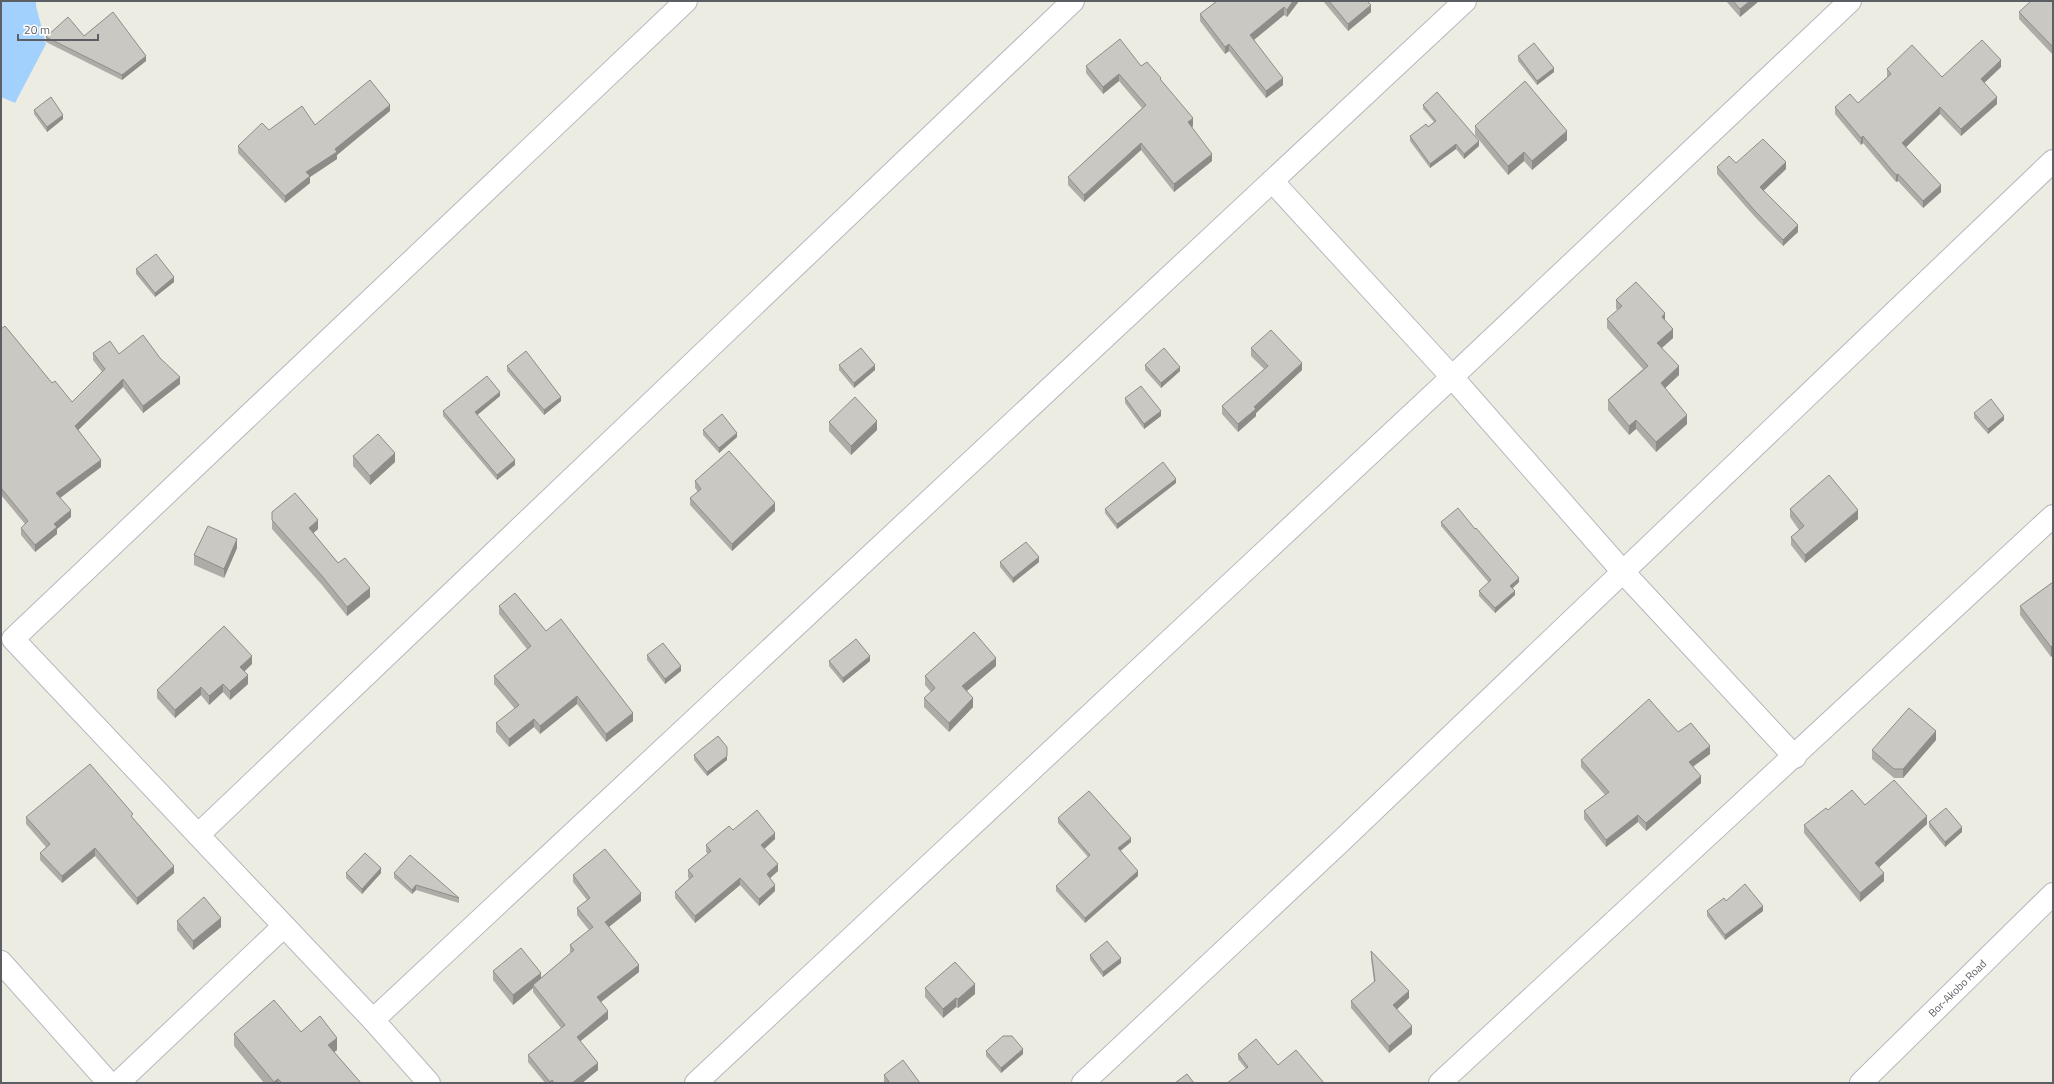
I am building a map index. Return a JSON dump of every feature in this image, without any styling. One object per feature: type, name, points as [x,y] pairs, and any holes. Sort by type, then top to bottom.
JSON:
[{"type":"street","points":[[429,1083],[373,1020],[13,639],[686,1]]},
{"type":"street","points":[[198,835],[1073,1]]},
{"type":"street","points":[[373,1020],[1465,1]]},
{"type":"street","points":[[696,1083],[1452,377],[1850,1]]},
{"type":"street","points":[[1082,1083],[1332,850],[1624,573],[2053,161]]},
{"type":"street","points":[[1272,181],[1452,377],[1624,573],[1795,757]]},
{"type":"street","points":[[1440,1083],[1795,757],[2053,516]]},
{"type":"street","name":"Bor-Akobo Road","points":[[1861,1083],[2053,894]]},
{"type":"street","points":[[118,1083],[284,926]]},
{"type":"street","points":[[1,962],[109,1083]]},
{"type":"water","points":[[1,1],[36,1],[46,44],[15,103],[1,97]]},
{"type":"building","points":[[1217,1],[1293,1],[1287,10],[1284,7],[1250,35],[1283,78],[1266,91],[1229,44],[1225,47],[1200,14]]},
{"type":"building","points":[[1329,1],[1367,1],[1371,5],[1348,24]]},
{"type":"building","points":[[1733,1],[1750,1],[1740,9]]},
{"type":"building","points":[[2031,1],[2053,1],[2053,47],[2019,12]]},
{"type":"building","points":[[113,12],[146,56],[122,75],[46,37],[68,17],[84,36]]},
{"type":"building","points":[[1120,39],[1141,66],[1147,62],[1193,118],[1188,122],[1212,154],[1174,184],[1141,143],[1084,195],[1068,177],[1146,105],[1119,74],[1103,87],[1086,66]]},
{"type":"building","points":[[1982,40],[2001,60],[1981,79],[1997,97],[1961,129],[1940,107],[1902,143],[1941,185],[1923,201],[1898,174],[1896,175],[1863,136],[1861,138],[1835,107],[1850,94],[1858,103],[1891,74],[1887,69],[1912,45],[1942,77]]},
{"type":"building","points":[[1534,43],[1554,68],[1537,81],[1518,56]]},
{"type":"building","points":[[370,80],[390,105],[335,149],[337,152],[306,172],[310,176],[285,196],[238,146],[262,123],[269,130],[302,106],[315,125]]},
{"type":"building","points":[[1525,81],[1567,131],[1532,161],[1524,152],[1508,166],[1475,126]]},
{"type":"building","points":[[1437,92],[1479,141],[1464,154],[1456,144],[1430,164],[1410,136],[1426,124],[1428,127],[1436,121],[1423,105]]},
{"type":"building","points":[[51,97],[63,115],[47,127],[34,110]]},
{"type":"building","points":[[1763,139],[1786,162],[1760,187],[1798,225],[1783,240],[1755,211],[1717,167],[1729,156],[1736,163]]},
{"type":"building","points":[[156,254],[174,277],[155,293],[136,269]]},
{"type":"building","points":[[1636,282],[1665,313],[1662,317],[1673,329],[1657,343],[1679,366],[1661,383],[1687,415],[1656,442],[1636,420],[1629,426],[1608,400],[1648,366],[1607,319],[1622,306],[1616,300]]},
{"type":"building","points":[[5,326],[52,383],[55,381],[72,402],[105,369],[93,353],[110,341],[119,354],[143,335],[160,358],[180,377],[143,406],[123,379],[75,426],[101,460],[56,493],[71,510],[54,524],[57,527],[35,545],[21,528],[28,521],[1,488],[1,329]]},
{"type":"building","points":[[1271,330],[1302,363],[1254,407],[1256,409],[1238,424],[1222,406],[1268,366],[1251,348]]},
{"type":"building","points":[[861,348],[875,365],[854,383],[839,365]]},
{"type":"building","points":[[1164,348],[1180,367],[1161,383],[1145,365]]},
{"type":"building","points":[[526,351],[561,397],[544,410],[507,366]]},
{"type":"building","points":[[487,376],[500,392],[475,412],[515,460],[497,475],[443,411]]},
{"type":"building","points":[[1141,386],[1161,411],[1144,424],[1125,398]]},
{"type":"building","points":[[855,397],[877,421],[851,446],[829,422]]},
{"type":"building","points":[[1991,399],[2004,416],[1988,429],[1974,413]]},
{"type":"building","points":[[722,414],[737,433],[719,448],[703,430]]},
{"type":"building","points":[[378,434],[395,453],[370,476],[353,456]]},
{"type":"building","points":[[729,451],[775,503],[732,544],[690,498],[701,489],[695,481]]},
{"type":"building","points":[[1163,462],[1176,479],[1117,524],[1105,509]]},
{"type":"building","points":[[1829,475],[1858,510],[1805,555],[1791,537],[1804,526],[1790,509]]},
{"type":"building","points":[[295,493],[318,520],[309,528],[338,563],[345,558],[370,588],[347,607],[322,576],[272,520],[272,512]]},
{"type":"building","points":[[1458,508],[1519,578],[1510,586],[1515,591],[1495,608],[1479,591],[1491,580],[1441,522]]},
{"type":"building","points":[[208,526],[237,539],[224,569],[194,555]]},
{"type":"building","points":[[1026,542],[1039,557],[1013,578],[1000,562]]},
{"type":"building","points":[[2053,582],[2053,645],[2051,647],[2020,606]]},
{"type":"building","points":[[515,593],[546,631],[561,619],[633,713],[606,734],[577,696],[540,726],[534,719],[509,739],[496,723],[519,705],[494,676],[531,646],[499,606]]},
{"type":"building","points":[[224,626],[252,656],[240,667],[248,675],[230,691],[223,684],[209,696],[201,687],[175,710],[157,690]]},
{"type":"building","points":[[974,632],[996,658],[962,686],[973,698],[949,723],[924,698],[935,688],[925,676]]},
{"type":"building","points":[[856,639],[870,656],[843,678],[829,661]]},
{"type":"building","points":[[663,643],[681,666],[665,679],[647,655]]},
{"type":"building","points":[[1649,699],[1678,732],[1691,723],[1710,746],[1689,762],[1701,776],[1646,823],[1638,815],[1606,840],[1584,811],[1609,792],[1581,760]]},
{"type":"building","points":[[1909,708],[1936,731],[1903,769],[1894,769],[1872,750]]},
{"type":"building","points":[[718,736],[727,747],[727,756],[707,772],[694,755]]},
{"type":"building","points":[[90,764],[133,814],[131,816],[174,866],[137,898],[95,848],[62,876],[40,853],[50,844],[26,817]]},
{"type":"building","points":[[1894,780],[1927,816],[1875,863],[1884,873],[1860,893],[1804,825],[1826,808],[1828,810],[1852,790],[1865,805]]},
{"type":"building","points":[[1089,791],[1131,838],[1118,848],[1138,871],[1085,918],[1056,886],[1090,855],[1058,818]]},
{"type":"building","points":[[1946,808],[1962,827],[1945,842],[1929,822]]},
{"type":"building","points":[[757,810],[775,833],[761,845],[778,864],[767,874],[775,885],[759,899],[740,878],[695,916],[675,892],[693,876],[688,870],[711,851],[706,845],[729,826],[733,830]]},
{"type":"building","points":[[605,849],[641,893],[605,922],[639,965],[597,997],[608,1011],[577,1037],[598,1063],[572,1083],[554,1083],[552,1080],[550,1082],[528,1055],[565,1025],[533,985],[574,950],[570,945],[593,927],[577,908],[590,898],[573,875]]},
{"type":"building","points":[[365,853],[381,868],[362,889],[346,873]]},
{"type":"building","points":[[410,855],[459,898],[416,885],[412,890],[394,873]]},
{"type":"building","points":[[1745,884],[1763,906],[1725,935],[1707,911],[1724,898],[1726,901]]},
{"type":"building","points":[[204,897],[221,918],[193,941],[177,921]]},
{"type":"building","points":[[1107,941],[1121,958],[1103,972],[1090,955]]},
{"type":"building","points":[[521,948],[541,973],[513,995],[493,971]]},
{"type":"building","points":[[1371,951],[1409,991],[1393,1005],[1412,1026],[1389,1046],[1351,1001],[1375,981]]},
{"type":"building","points":[[955,962],[975,984],[958,999],[956,998],[943,1009],[925,988]]},
{"type":"building","points":[[274,1000],[301,1032],[320,1016],[337,1038],[328,1045],[361,1083],[282,1083],[278,1079],[274,1082],[234,1034]]},
{"type":"building","points":[[1003,1036],[1012,1036],[1023,1049],[1001,1068],[986,1051]]},
{"type":"building","points":[[1256,1039],[1278,1065],[1296,1050],[1324,1083],[1227,1083],[1248,1067],[1238,1054]]},
{"type":"building","points":[[903,1060],[920,1083],[890,1083],[884,1075]]},
{"type":"building","points":[[1187,1074],[1194,1083],[1175,1083]]}]
